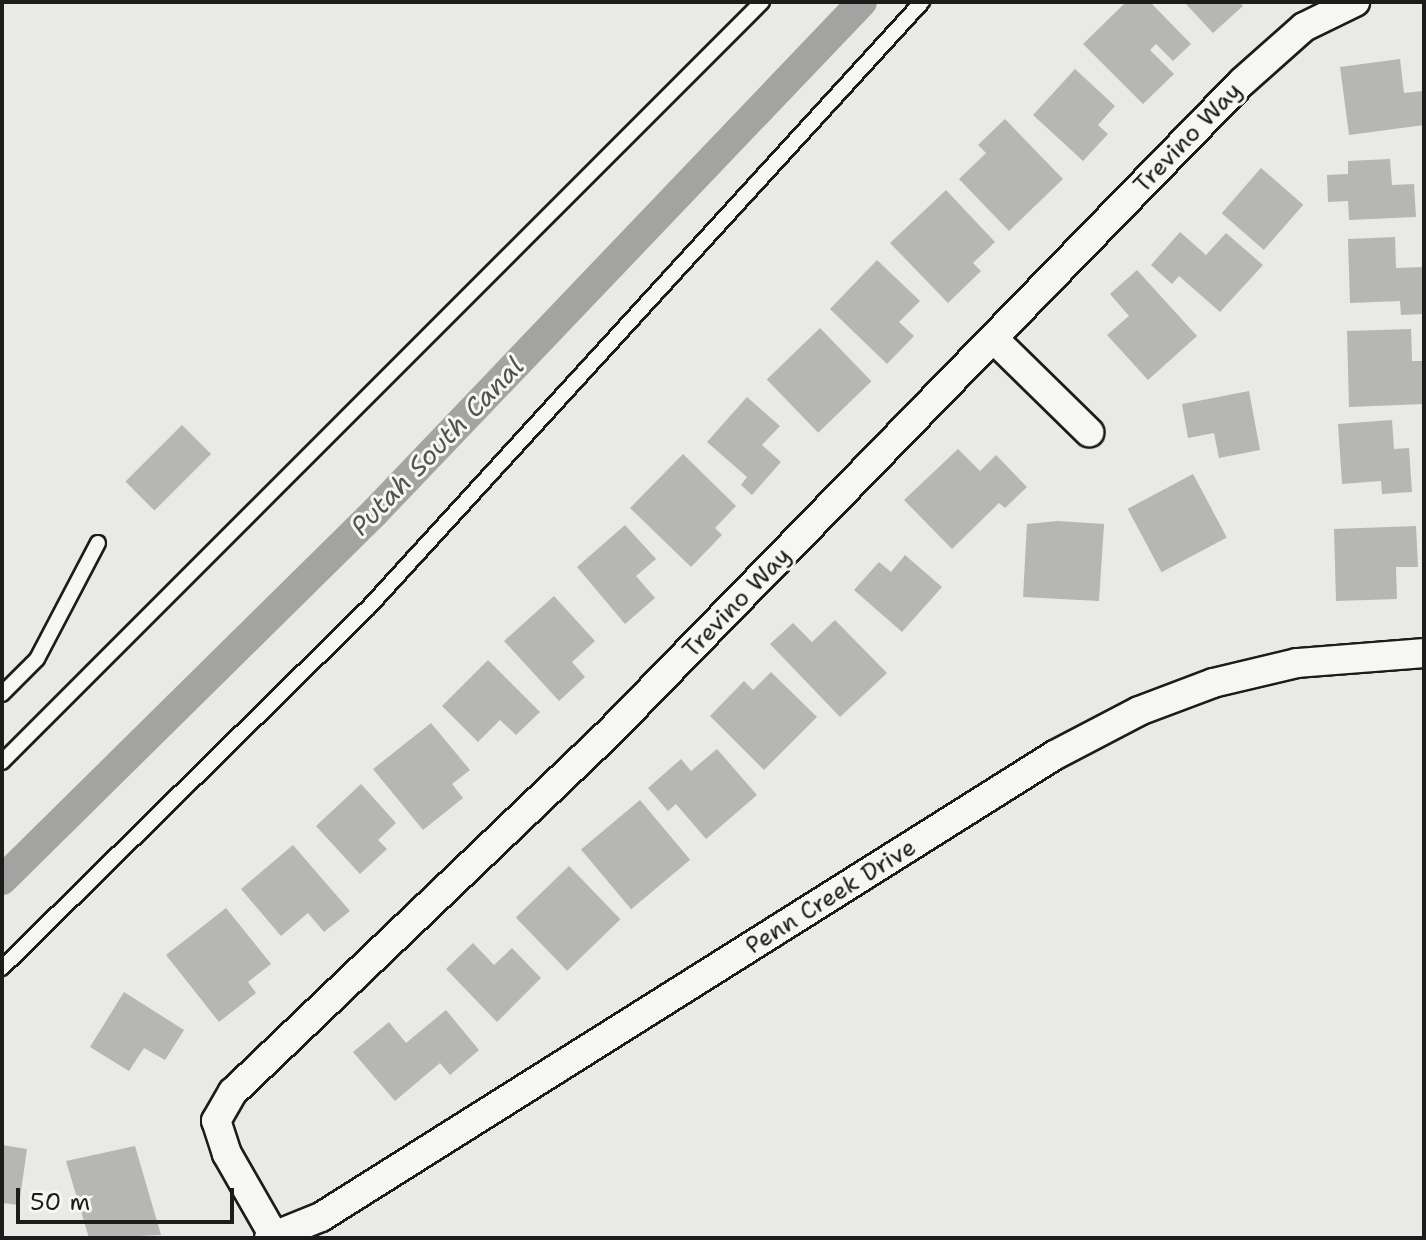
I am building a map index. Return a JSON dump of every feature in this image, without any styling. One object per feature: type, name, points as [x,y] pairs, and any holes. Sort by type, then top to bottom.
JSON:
[{"type":"street","name":"Trevino Way","points":[[272,1237],[227,1154],[216,1121],[233,1092],[609,733],[995,340],[1242,82],[1304,27],[1355,2]]},
{"type":"street","points":[[995,340],[1089,432]]},
{"type":"street","name":"Penn Creek Drive","points":[[272,1237],[321,1217],[1055,755],[1139,711],[1213,683],[1297,663],[1424,653]]},
{"type":"lane","points":[[2,762],[762,2]]},
{"type":"lane","points":[[2,968],[369,607],[922,2]]},
{"type":"lane","points":[[2,694],[37,659],[98,543]]},
{"type":"building","points":[[1126,2],[1150,2],[1191,44],[1173,61],[1156,44],[1150,50],[1174,74],[1143,104],[1083,44]]},
{"type":"building","points":[[1184,2],[1239,2],[1243,6],[1213,33]]},
{"type":"building","points":[[1400,59],[1404,93],[1423,91],[1424,125],[1349,135],[1340,67]]},
{"type":"building","points":[[1075,69],[1115,106],[1098,125],[1108,134],[1083,161],[1033,115]]},
{"type":"building","points":[[1005,119],[1063,179],[1009,231],[959,179],[986,153],[978,145]]},
{"type":"building","points":[[1390,159],[1392,185],[1414,184],[1416,217],[1349,220],[1348,201],[1328,202],[1327,175],[1348,174],[1348,161]]},
{"type":"building","points":[[1261,168],[1303,205],[1264,250],[1222,213]]},
{"type":"building","points":[[946,190],[995,242],[973,263],[981,271],[948,303],[890,243]]},
{"type":"building","points":[[1180,232],[1206,255],[1226,233],[1263,265],[1220,312],[1179,276],[1172,284],[1151,265]]},
{"type":"building","points":[[1395,237],[1396,268],[1424,267],[1424,314],[1401,315],[1400,301],[1350,303],[1348,239]]},
{"type":"building","points":[[877,260],[920,301],[899,322],[914,336],[887,364],[830,309]]},
{"type":"building","points":[[1137,270],[1197,336],[1148,380],[1107,335],[1129,316],[1110,294]]},
{"type":"building","points":[[820,328],[871,381],[818,433],[767,379]]},
{"type":"building","points":[[1411,329],[1412,361],[1424,361],[1424,404],[1349,407],[1347,331]]},
{"type":"building","points":[[1249,391],[1260,450],[1219,458],[1214,433],[1188,438],[1182,404]]},
{"type":"building","points":[[747,397],[780,426],[762,445],[781,462],[752,495],[741,485],[747,477],[707,442]]},
{"type":"building","points":[[1392,420],[1394,449],[1409,448],[1412,492],[1382,494],[1381,481],[1342,484],[1338,424]]},
{"type":"building","points":[[182,425],[211,454],[154,511],[125,482]]},
{"type":"building","points":[[958,449],[980,471],[996,455],[1027,487],[1005,508],[999,503],[952,549],[904,500]]},
{"type":"building","points":[[683,454],[736,506],[715,528],[722,535],[691,567],[630,508]]},
{"type":"building","points":[[1193,474],[1227,538],[1161,572],[1128,509]]},
{"type":"building","points":[[1058,521],[1104,524],[1099,601],[1023,597],[1027,524]]},
{"type":"building","points":[[625,525],[656,559],[636,576],[655,598],[625,624],[577,567]]},
{"type":"building","points":[[1416,526],[1418,567],[1396,567],[1397,599],[1336,601],[1334,529]]},
{"type":"building","points":[[905,555],[942,587],[902,632],[854,590],[879,562],[891,572]]},
{"type":"building","points":[[554,596],[595,641],[572,662],[585,677],[559,701],[504,641]]},
{"type":"building","points":[[835,620],[887,673],[840,717],[770,644],[793,623],[812,642]]},
{"type":"building","points":[[488,660],[540,712],[516,735],[500,720],[478,742],[442,706]]},
{"type":"building","points":[[771,672],[817,717],[764,770],[710,716],[744,681],[753,690]]},
{"type":"building","points":[[431,723],[470,770],[452,784],[463,798],[423,830],[373,769]]},
{"type":"building","points":[[717,749],[757,795],[706,839],[676,804],[668,811],[648,788],[681,759],[691,771]]},
{"type":"building","points":[[361,784],[396,823],[378,840],[387,849],[360,874],[316,826]]},
{"type":"building","points":[[640,800],[690,860],[631,909],[581,849]]},
{"type":"building","points":[[293,845],[350,911],[324,932],[308,913],[281,936],[241,889]]},
{"type":"building","points":[[569,866],[620,919],[567,971],[516,917]]},
{"type":"building","points":[[226,908],[271,964],[248,982],[256,993],[219,1022],[166,955]]},
{"type":"building","points":[[473,943],[494,965],[512,948],[541,978],[497,1022],[446,969]]},
{"type":"building","points":[[124,992],[184,1030],[165,1060],[144,1048],[129,1071],[90,1047]]},
{"type":"building","points":[[446,1010],[479,1050],[450,1075],[440,1063],[395,1101],[353,1052],[389,1022],[406,1043]]},
{"type":"building","points":[[2,1145],[27,1149],[19,1205],[2,1203]]},
{"type":"building","points":[[135,1146],[161,1235],[89,1238],[66,1161]]},
{"type":"waterway","name":"Putah South Canal","points":[[2,880],[375,512],[862,2]]}]
